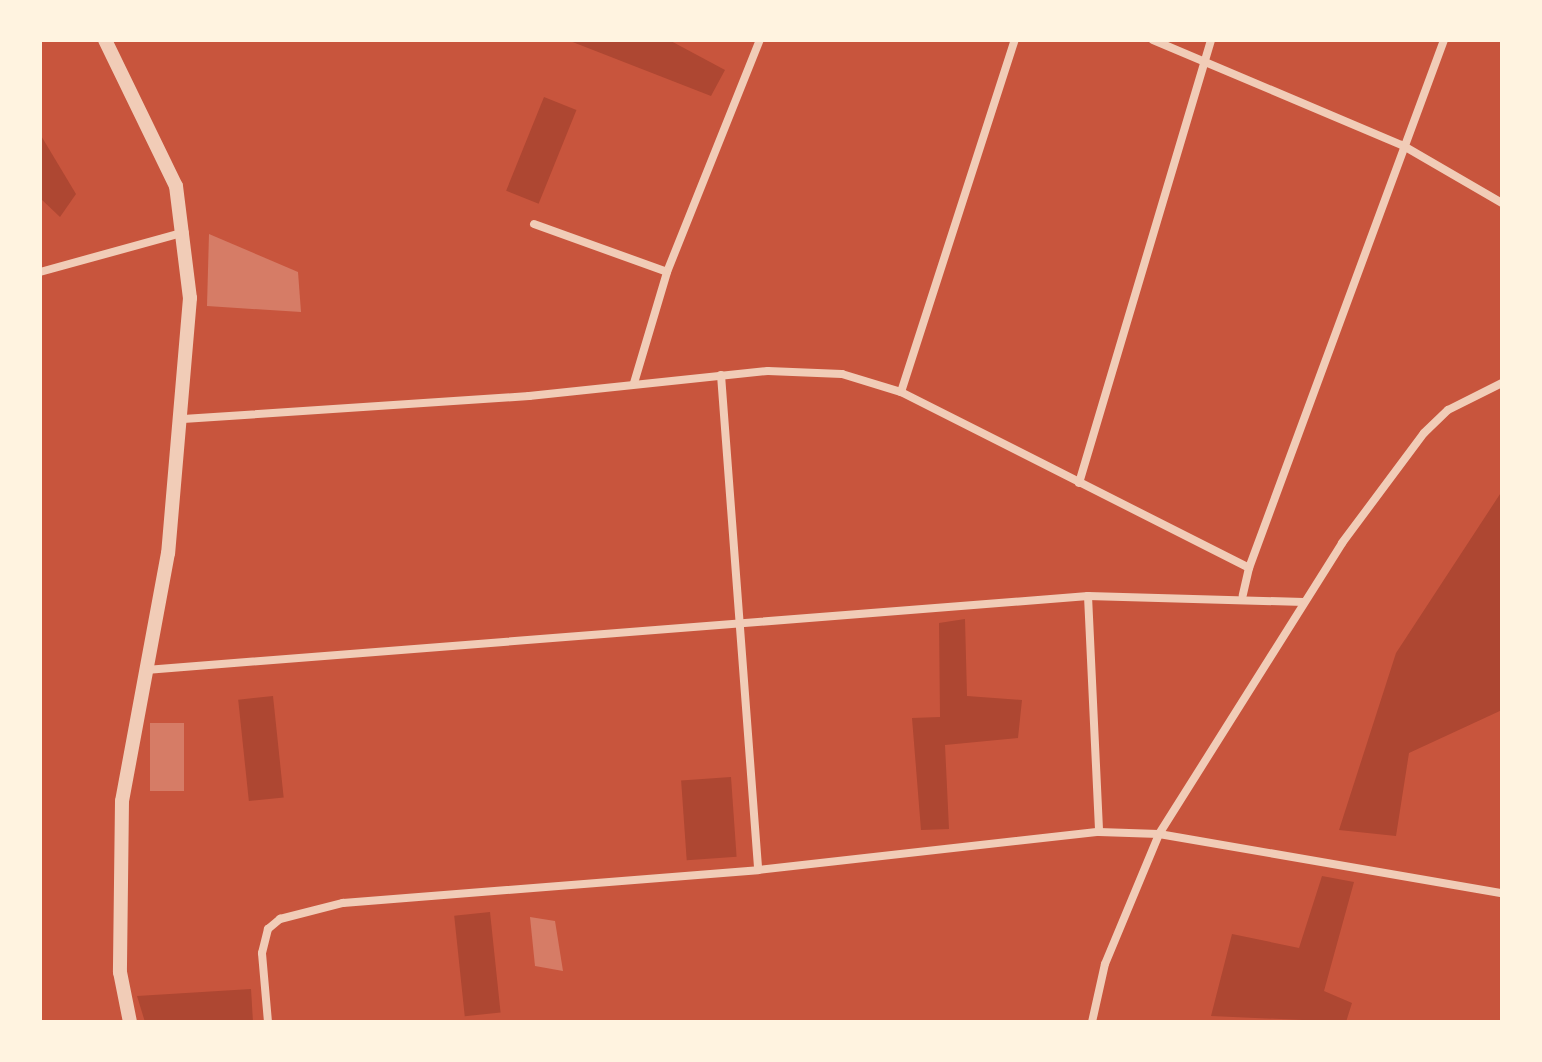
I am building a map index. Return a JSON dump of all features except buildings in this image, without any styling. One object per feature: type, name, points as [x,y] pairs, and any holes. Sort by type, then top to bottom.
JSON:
[{"type":"street","points":[[105,40],[156,133],[187,231],[183,419],[119,854],[120,972],[130,1022]]},
{"type":"street","points":[[634,383],[667,272],[760,40]]},
{"type":"street","points":[[901,392],[1015,40]]},
{"type":"street","points":[[1153,40],[1402,145],[1502,203]]},
{"type":"street","points":[[1079,483],[1201,58],[1211,40]]},
{"type":"street","points":[[1243,595],[1249,568],[1402,145],[1444,40]]},
{"type":"street","points":[[534,224],[667,272]]},
{"type":"street","points":[[40,272],[187,231]]},
{"type":"street","points":[[183,419],[721,375],[822,372],[901,392],[1249,568]]},
{"type":"street","points":[[721,375],[744,624],[758,870]]},
{"type":"street","points":[[1092,1022],[1105,964],[1159,834],[1304,602],[1392,468],[1448,410],[1502,383]]},
{"type":"street","points":[[146,670],[1088,596],[1243,595],[1304,602]]},
{"type":"street","points":[[1088,596],[1099,832]]},
{"type":"street","points":[[268,1022],[264,937],[280,919],[304,911],[758,870],[1099,832],[1159,834],[1502,893]]},
{"type":"shaded area","points":[[669,40],[725,70],[711,96],[570,41]]},
{"type":"shaded area","points":[[544,97],[576,110],[539,204],[506,191]]},
{"type":"shaded area","points":[[40,134],[76,194],[60,217],[40,198]]},
{"type":"shaded area","points":[[1502,491],[1502,710],[1409,753],[1396,836],[1339,830],[1396,653]]},
{"type":"shaded area","points":[[965,619],[967,696],[1022,700],[1018,738],[945,745],[949,829],[921,830],[912,718],[940,717],[939,623]]},
{"type":"shaded area","points":[[273,696],[284,797],[249,801],[238,700]]},
{"type":"shaded area","points":[[731,777],[737,857],[687,860],[681,780]]},
{"type":"shaded area","points":[[1322,876],[1354,882],[1324,991],[1352,1003],[1346,1022],[1211,1016],[1232,934],[1299,948]]},
{"type":"shaded area","points":[[490,912],[501,1012],[465,1016],[454,916]]},
{"type":"shaded area","points":[[251,989],[253,1022],[145,1022],[137,996]]}]
